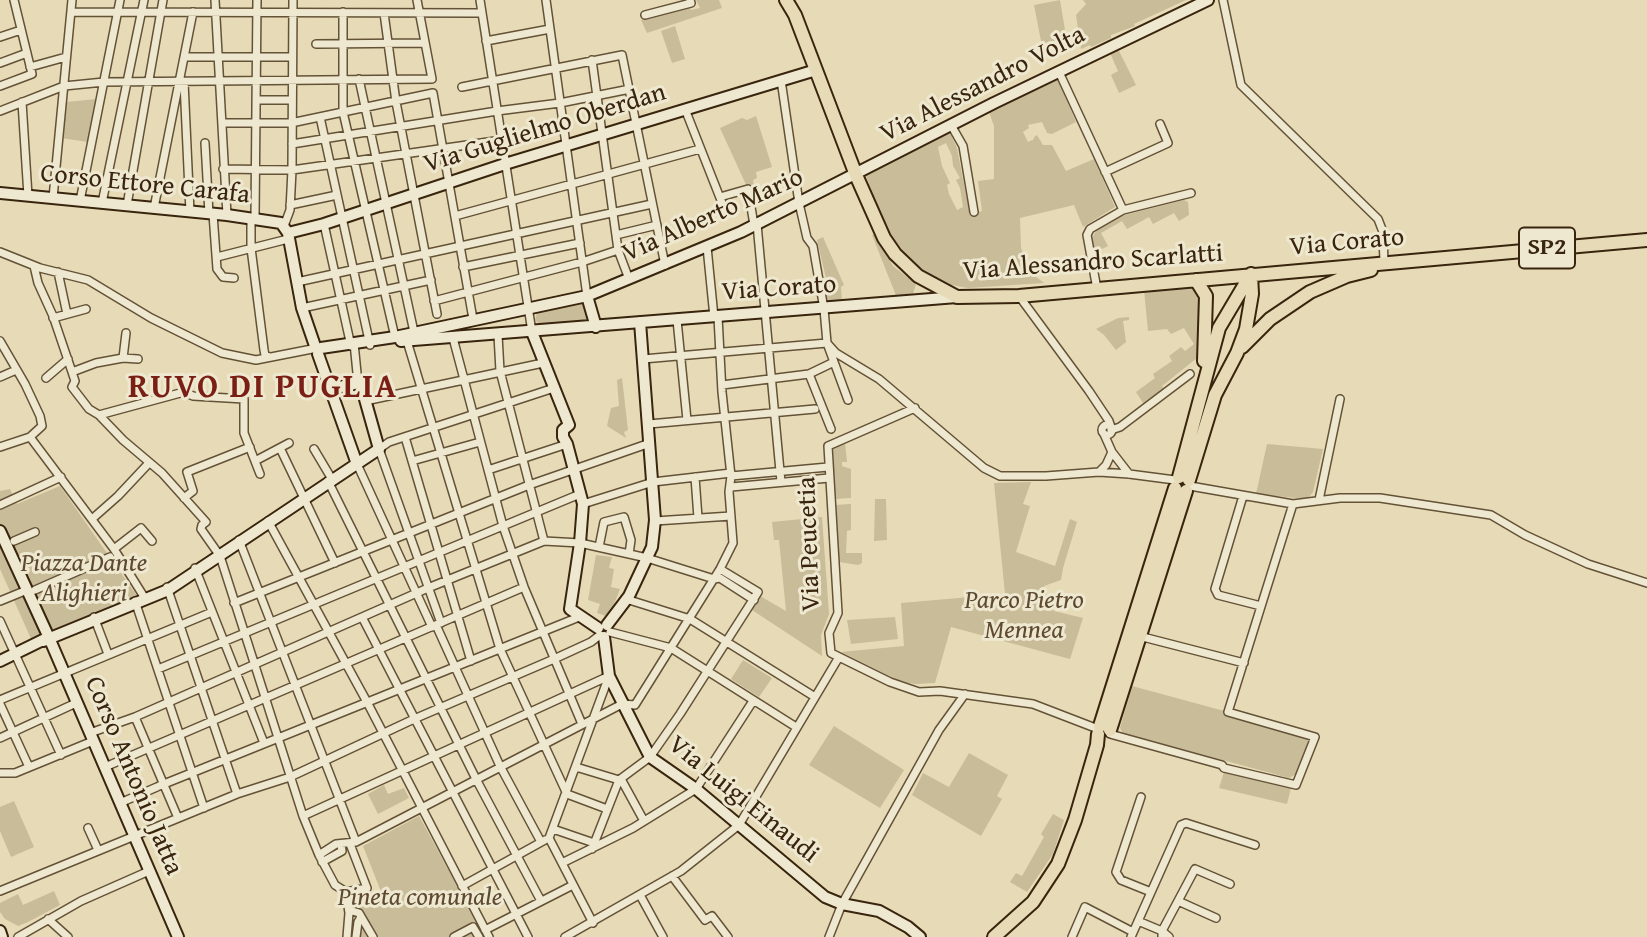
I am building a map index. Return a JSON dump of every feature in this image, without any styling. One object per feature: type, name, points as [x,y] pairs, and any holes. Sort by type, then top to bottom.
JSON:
[{"type":"main road","name":"Via Alessandro Scarlatti","points":[[786,0],[795,15],[884,239],[895,254],[918,275],[957,297],[1019,296],[1251,274]]},
{"type":"main road","name":"Via Alessandro Volta","points":[[856,174],[1208,0]]},
{"type":"main road","name":"Via Guglielmo Oberdan","points":[[285,235],[505,164],[816,69]]},
{"type":"main road","name":"Via Alberto Mario","points":[[411,337],[473,319],[587,296],[707,247],[856,174]]},
{"type":"main road","name":"Corso Ettore Carafa","points":[[0,193],[277,221],[285,235]]},
{"type":"main road","points":[[285,235],[302,308],[356,463]]},
{"type":"main road","name":"Via Corato","points":[[1251,274],[1647,240]]},
{"type":"main road","points":[[1237,353],[1270,319],[1310,292],[1347,276],[1400,262]]},
{"type":"main road","points":[[1002,937],[1041,902],[1063,867],[1082,819],[1104,732],[1182,484],[1215,395],[1237,353],[1250,311],[1251,274]]},
{"type":"main road","points":[[993,937],[1033,902],[1058,864],[1075,820],[1097,745],[1139,636],[1182,484],[1219,328],[1251,274]]},
{"type":"main road","points":[[912,302],[919,293],[918,275]]},
{"type":"main road","points":[[1196,280],[1206,296],[1203,388]]},
{"type":"main road","points":[[587,296],[600,327]]},
{"type":"main road","name":"Via Corato","points":[[411,337],[498,335],[957,297]]},
{"type":"main road","points":[[532,332],[569,425],[563,430],[563,437],[582,499],[580,543],[570,610],[604,631],[626,599],[647,558],[652,547],[655,522],[639,322]]},
{"type":"main road","points":[[371,343],[395,337],[411,337]]},
{"type":"main road","points":[[317,349],[411,337]]},
{"type":"main road","points":[[0,661],[47,638],[167,588],[379,449],[358,383],[331,389]]},
{"type":"main road","name":"Corso Antonio Jatta","points":[[0,531],[31,590],[47,638],[178,937]]},
{"type":"main road","name":"Via Luigi Einaudi","points":[[604,631],[609,676],[650,757],[696,789],[825,897],[842,904],[879,911],[920,937]]},
{"type":"main road","points":[[0,931],[2,937]]},
{"type":"street","points":[[0,86],[32,74],[14,0]]},
{"type":"street","points":[[53,198],[72,0]]},
{"type":"street","points":[[80,201],[120,0]]},
{"type":"street","points":[[102,203],[144,0]]},
{"type":"street","points":[[127,205],[163,0]]},
{"type":"street","points":[[215,0],[227,215]]},
{"type":"street","points":[[257,0],[256,170],[251,248],[264,354],[270,357]]},
{"type":"street","points":[[217,257],[285,235],[290,210],[292,170],[293,0]]},
{"type":"street","points":[[0,111],[64,86],[104,82],[432,79],[417,0]]},
{"type":"street","points":[[480,0],[532,332]]},
{"type":"street","points":[[546,0],[587,296]]},
{"type":"street","points":[[645,16],[691,3],[690,0]]},
{"type":"street","points":[[1223,0],[1241,85],[1378,219],[1383,232],[1384,263]]},
{"type":"street","points":[[71,12],[482,13]]},
{"type":"street","points":[[154,208],[193,12]]},
{"type":"street","points":[[343,12],[343,112],[395,337]]},
{"type":"street","points":[[384,13],[397,102],[437,314]]},
{"type":"street","points":[[486,41],[550,29]]},
{"type":"street","points":[[0,37],[21,30]]},
{"type":"street","points":[[316,44],[425,43]]},
{"type":"street","points":[[0,63],[27,53]]},
{"type":"street","points":[[462,87],[622,55],[665,266]]},
{"type":"street","points":[[30,67],[66,57]]},
{"type":"street","points":[[185,57],[292,57]]},
{"type":"street","points":[[592,60],[618,250],[629,279]]},
{"type":"street","points":[[1059,72],[1123,210]]},
{"type":"street","points":[[359,79],[405,285],[421,389],[500,649],[567,794],[607,809]]},
{"type":"street","points":[[781,80],[799,203],[807,238],[813,246],[827,343],[848,400]]},
{"type":"street","points":[[181,82],[190,212]]},
{"type":"street","points":[[292,145],[560,103],[630,89]]},
{"type":"street","points":[[222,123],[291,123],[433,93],[473,319]]},
{"type":"street","points":[[256,100],[292,100]]},
{"type":"street","points":[[22,102],[28,196]]},
{"type":"street","points":[[685,109],[726,213]]},
{"type":"street","points":[[320,117],[371,343]]},
{"type":"street","points":[[1105,172],[1168,143],[1160,124]]},
{"type":"street","points":[[951,125],[963,146],[974,212]]},
{"type":"street","points":[[223,169],[292,170],[502,140]]},
{"type":"street","points":[[205,144],[216,269],[223,276],[234,278]]},
{"type":"street","points":[[454,216],[700,149]]},
{"type":"street","points":[[720,197],[748,189],[766,313],[781,482]]},
{"type":"street","points":[[1097,289],[1087,235],[1090,229],[1123,210],[1191,193]]},
{"type":"street","points":[[290,205],[337,195]]},
{"type":"street","points":[[297,282],[652,204]]},
{"type":"street","points":[[324,224],[358,383]]},
{"type":"street","points":[[616,235],[657,225]]},
{"type":"street","points":[[463,267],[580,243]]},
{"type":"street","points":[[321,858],[336,844],[353,843],[622,704],[635,705],[690,619],[733,543],[729,492],[731,474],[707,247]]},
{"type":"street","points":[[435,301],[618,250]]},
{"type":"street","points":[[0,252],[34,266],[88,280],[209,348],[236,357],[270,357],[317,349]]},
{"type":"street","points":[[34,266],[75,381],[72,387],[89,409],[162,473],[206,522],[201,530],[219,555],[303,816],[321,858],[335,885],[346,892],[367,888],[312,724],[240,541]]},
{"type":"street","points":[[58,272],[67,314]]},
{"type":"street","points":[[302,308],[431,280]]},
{"type":"street","points":[[1019,296],[1109,421],[1112,452],[1129,474]]},
{"type":"street","points":[[53,318],[86,309]]},
{"type":"street","points":[[677,320],[687,421]]},
{"type":"street","points":[[123,358],[126,333]]},
{"type":"street","points":[[498,335],[500,371],[544,541]]},
{"type":"street","points":[[453,338],[503,526],[524,587],[582,724]]},
{"type":"street","points":[[0,341],[40,416],[42,426],[30,437],[0,447]]},
{"type":"street","points":[[643,359],[827,343],[844,359],[879,379],[976,461],[1000,476],[1099,472],[1129,474],[1293,504],[1319,500],[1380,498],[1491,515],[1525,535],[1588,564],[1647,583]]},
{"type":"street","points":[[72,372],[123,358],[138,359]]},
{"type":"street","points":[[46,378],[68,359]]},
{"type":"street","points":[[722,385],[808,374],[834,362]]},
{"type":"street","points":[[365,401],[543,363]]},
{"type":"street","points":[[0,377],[16,370]]},
{"type":"street","points":[[808,374],[831,429]]},
{"type":"street","points":[[1109,431],[1120,427],[1190,374]]},
{"type":"street","points":[[436,625],[428,589],[379,449],[389,442],[554,388]]},
{"type":"street","points":[[99,415],[184,392],[192,396],[244,399],[244,433],[260,474]]},
{"type":"street","points":[[1319,500],[1340,399]]},
{"type":"street","name":"Via Peucetia","points":[[839,657],[831,653],[829,633],[838,612],[828,446],[915,408]]},
{"type":"street","points":[[649,424],[815,410]]},
{"type":"street","points":[[30,437],[92,519],[112,553],[146,598],[147,638],[204,808]]},
{"type":"street","points":[[405,437],[471,661]]},
{"type":"street","points":[[412,461],[480,442]]},
{"type":"street","points":[[255,461],[289,443]]},
{"type":"street","points":[[234,603],[529,485],[650,443]]},
{"type":"street","points":[[488,470],[567,444]]},
{"type":"street","points":[[184,498],[193,491],[187,472],[250,447]]},
{"type":"street","points":[[279,449],[335,563]]},
{"type":"street","points":[[314,449],[440,708],[541,901]]},
{"type":"street","points":[[1099,472],[1112,452]]},
{"type":"street","points":[[92,519],[149,463]]},
{"type":"street","points":[[356,463],[416,593],[436,625],[500,766],[562,863],[593,923]]},
{"type":"street","points":[[158,669],[537,512],[653,482],[828,467]]},
{"type":"street","points":[[0,505],[61,477]]},
{"type":"street","points":[[695,477],[698,518]]},
{"type":"street","points":[[731,487],[829,478]]},
{"type":"street","points":[[1243,496],[1215,589],[1218,595],[1261,606]]},
{"type":"street","points":[[566,937],[672,876],[739,825],[839,657],[890,682],[919,692],[965,694],[1033,704],[1104,732],[1222,765],[1224,768],[1296,785],[1315,737],[1228,712],[1293,504]]},
{"type":"street","points":[[655,522],[731,516]]},
{"type":"street","points":[[599,547],[604,522],[624,517],[631,540],[629,554]]},
{"type":"street","points":[[269,522],[384,734],[486,931]]},
{"type":"street","points":[[0,601],[31,590],[112,553],[139,529],[152,541]]},
{"type":"street","points":[[6,543],[35,532]]},
{"type":"street","points":[[0,773],[15,773],[61,755],[92,737],[202,687],[328,634],[416,593],[544,541],[580,543],[647,558],[714,579],[720,578],[754,600]]},
{"type":"street","points":[[593,846],[620,779],[650,757],[758,592],[720,569]]},
{"type":"street","points":[[196,570],[264,743]]},
{"type":"street","points":[[104,767],[264,698],[296,687],[345,663],[524,587]]},
{"type":"street","points":[[167,588],[237,794]]},
{"type":"street","points":[[626,599],[690,619],[815,697]]},
{"type":"street","points":[[29,767],[0,702],[212,612]]},
{"type":"street","points":[[362,617],[528,937]]},
{"type":"street","points":[[120,803],[579,617]]},
{"type":"street","points":[[95,619],[108,654]]},
{"type":"street","points":[[0,621],[61,755]]},
{"type":"street","points":[[0,891],[237,794],[290,777],[414,719],[591,642],[604,631],[670,648],[796,727]]},
{"type":"street","points":[[1139,636],[1244,663]]},
{"type":"street","points":[[303,816],[609,676]]},
{"type":"street","points":[[462,886],[545,840],[553,829],[609,676]]},
{"type":"street","points":[[950,711],[954,693]]},
{"type":"street","points":[[829,937],[842,904],[950,711],[965,694]]},
{"type":"street","points":[[562,863],[645,821],[696,789],[754,701]]},
{"type":"street","points":[[0,738],[76,704]]},
{"type":"street","points":[[135,717],[149,749],[160,786],[178,818]]},
{"type":"street","points":[[576,766],[620,779],[645,821]]},
{"type":"street","points":[[1141,797],[1116,872],[1121,880],[1151,892]]},
{"type":"street","points":[[1072,937],[1085,907],[1132,934],[1181,824],[1186,823],[1255,845]]},
{"type":"street","points":[[88,828],[98,850]]},
{"type":"street","points":[[553,829],[593,846]]},
{"type":"street","points":[[1162,934],[1195,869],[1230,884]]},
{"type":"street","points":[[18,937],[48,919],[149,871]]},
{"type":"street","points":[[672,876],[705,920],[712,916],[728,937]]},
{"type":"street","points":[[454,937],[473,927],[477,934],[486,931],[573,885]]},
{"type":"street","points":[[346,892],[349,910],[347,937]]},
{"type":"street","points":[[640,895],[663,937]]},
{"type":"street","points":[[1178,901],[1216,919]]},
{"type":"street","points":[[349,910],[359,913],[373,937]]},
{"type":"street","points":[[356,937],[361,917]]},
{"type":"street","points":[[48,919],[68,937]]},
{"type":"street","points":[[1138,921],[1169,937]]},
{"type":"green space","points":[[696,0],[719,0],[722,8],[647,33],[641,20],[689,7],[691,10],[700,8]]},
{"type":"green space","points":[[1060,0],[1067,42],[1042,46],[1034,5]]},
{"type":"green space","points":[[1083,0],[1186,0],[1111,35],[1111,38],[1081,49],[1076,15],[1086,4]]},
{"type":"green space","points":[[675,26],[685,59],[672,63],[661,31]]},
{"type":"green space","points":[[1118,49],[1136,85],[1119,93],[1111,75],[1118,71],[1110,53]]},
{"type":"green space","points":[[1058,80],[1076,122],[1052,134],[1047,133],[1042,122],[1028,125],[1029,128],[1023,132],[1028,142],[1037,135],[1043,145],[1052,145],[1066,171],[1094,159],[1115,207],[1083,227],[1074,205],[1020,218],[1021,248],[1030,272],[1044,283],[968,288],[946,284],[919,270],[899,250],[885,228],[866,176],[950,133],[957,148],[970,215],[982,211],[978,181],[994,179],[994,126],[989,112]],"holes":[[[946,143],[953,166],[960,178],[956,180],[963,207],[957,210],[949,194],[947,185],[950,183],[942,166],[938,147]]]},
{"type":"green space","points":[[97,99],[88,142],[61,138],[66,102]]},
{"type":"green space","points":[[756,116],[772,167],[756,172],[754,187],[748,189],[720,128],[742,118],[747,120]]},
{"type":"green space","points":[[1184,200],[1188,202],[1189,215],[1179,221],[1174,213],[1153,224],[1149,217],[1127,229],[1122,221],[1101,233],[1108,246],[1096,252],[1091,240],[1096,231],[1117,217]]},
{"type":"green space","points":[[876,234],[893,266],[916,284],[912,297],[897,298],[872,235]]},
{"type":"green space","points":[[823,237],[844,285],[841,287],[842,302],[828,304],[826,292],[829,291],[817,240]]},
{"type":"green space","points":[[1189,286],[1200,293],[1197,358],[1162,386],[1165,391],[1145,406],[1136,392],[1155,378],[1153,374],[1172,361],[1169,356],[1181,347],[1185,351],[1194,344],[1184,328],[1171,334],[1167,329],[1148,331],[1144,290]]},
{"type":"green space","points":[[585,303],[588,321],[541,326],[535,320],[537,313]]},
{"type":"green space","points":[[1129,317],[1129,320],[1123,321],[1126,342],[1116,350],[1096,329],[1118,318]]},
{"type":"green space","points":[[622,378],[628,430],[624,432],[626,438],[607,426],[611,408],[619,406],[617,380]]},
{"type":"green space","points":[[845,442],[847,462],[842,462],[842,466],[851,469],[851,498],[835,499],[833,447]]},
{"type":"green space","points":[[1267,444],[1323,449],[1313,492],[1309,497],[1306,499],[1256,494]]},
{"type":"green space","name":"Parco Pietro Mennea","points":[[1031,482],[1023,504],[1030,506],[1016,552],[1055,566],[1070,519],[1077,522],[1061,580],[1044,586],[1054,611],[1083,618],[1070,659],[951,627],[935,683],[916,684],[902,682],[841,652],[904,646],[901,603],[1005,594],[994,483]]},
{"type":"green space","name":"Piazza Dante Alighieri","points":[[60,486],[137,596],[32,641],[0,569],[0,491],[10,489],[17,504]]},
{"type":"green space","points":[[875,499],[886,499],[887,540],[874,541]]},
{"type":"green space","points":[[851,504],[851,530],[847,531],[846,553],[862,553],[862,563],[858,565],[839,562],[835,505]]},
{"type":"green space","points":[[822,517],[829,614],[821,635],[822,656],[752,610],[760,596],[786,611],[779,540],[774,540],[772,522]]},
{"type":"green space","points":[[596,555],[612,557],[609,568],[614,569],[611,587],[620,589],[609,617],[597,613],[600,604],[588,600]]},
{"type":"green space","points":[[895,617],[898,639],[851,644],[847,620]]},
{"type":"green space","points":[[743,660],[772,678],[759,697],[731,679]]},
{"type":"green space","points":[[1132,686],[1228,712],[1227,716],[1309,739],[1296,774],[1289,778],[1123,733],[1120,728]]},
{"type":"green space","points":[[834,726],[904,770],[880,808],[809,765]]},
{"type":"green space","points":[[969,753],[1008,775],[997,796],[1002,799],[981,836],[912,795],[923,773],[949,787]]},
{"type":"green space","points":[[1224,772],[1291,788],[1287,804],[1219,788]]},
{"type":"green space","points":[[384,785],[388,794],[404,788],[409,798],[378,814],[368,794]]},
{"type":"green space","points":[[14,801],[34,847],[11,857],[0,831],[0,807]]},
{"type":"green space","points":[[1053,814],[1064,820],[1053,854],[1027,892],[1010,882],[1016,873],[1022,876],[1044,837],[1041,834]]},
{"type":"green space","name":"Pineta comunale","points":[[419,816],[485,937],[352,937],[358,913],[355,896],[382,894],[363,846]]},
{"type":"green space","points":[[54,891],[60,905],[18,926],[5,919],[0,912],[0,903],[18,894],[23,905]]},
{"type":"district","name":"RUVO DI PUGLIA","points":[[263,389]]}]
